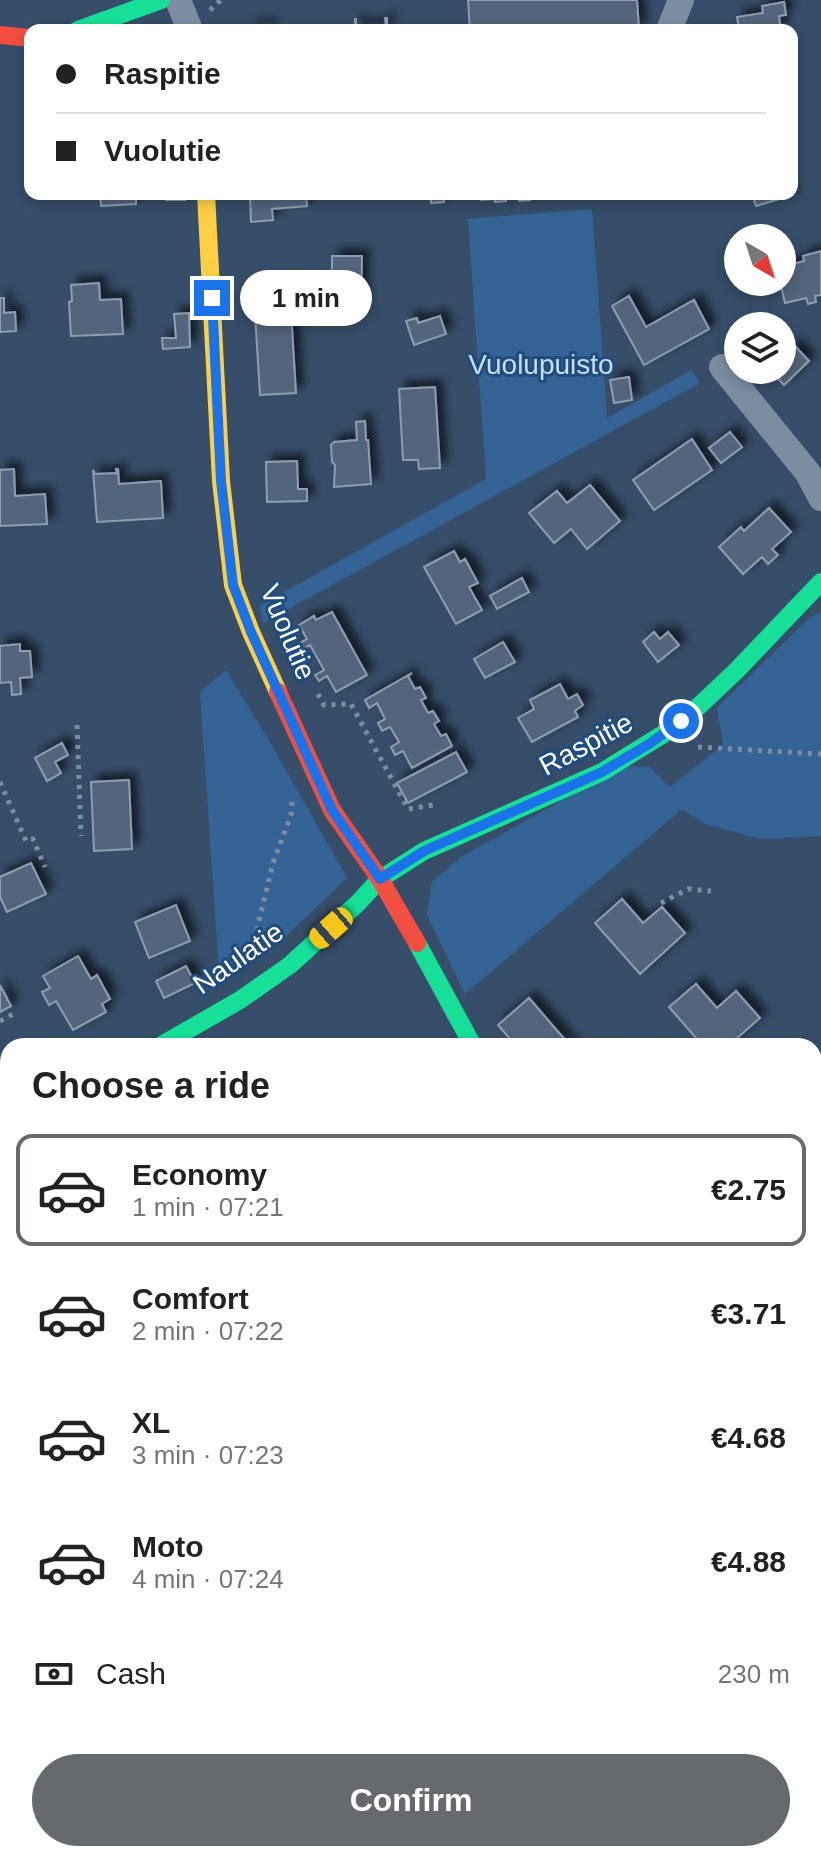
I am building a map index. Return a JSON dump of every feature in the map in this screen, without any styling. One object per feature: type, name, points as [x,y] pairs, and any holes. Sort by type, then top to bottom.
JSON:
[{"type":"street","points":[[95,24],[161,0]]},
{"type":"street","points":[[178,0],[188,24]]},
{"type":"street","points":[[671,24],[681,0]]},
{"type":"street","points":[[0,35],[24,37]]},
{"type":"street","name":"Vuolutie","points":[[206,200],[221,481],[233,585],[251,632],[332,810],[407,924],[469,1038]]},
{"type":"street","points":[[722,367],[808,473],[821,498]]},
{"type":"street","name":"Raspitie","points":[[380,879],[424,851],[602,772],[657,739],[736,671],[821,582]]},
{"type":"street","name":"Naulatie","points":[[174,1038],[240,1000],[290,965],[380,879]]},
{"type":"path","points":[[317,693],[324,705],[351,704],[408,809],[433,805]]},
{"type":"path","points":[[77,725],[81,836]]},
{"type":"path","points":[[695,747],[821,754]]},
{"type":"path","points":[[0,782],[26,841],[33,839],[45,867]]},
{"type":"path","points":[[251,955],[273,863],[291,815],[292,800]]},
{"type":"path","points":[[661,903],[688,889],[711,891]]},
{"type":"path","points":[[0,1021],[13,1014]]},
{"type":"green space","name":"Vuolupuisto","points":[[592,209],[607,418],[691,370],[700,383],[263,623],[259,606],[486,479],[468,219]]},
{"type":"green space","points":[[821,613],[821,836],[761,839],[705,824],[682,809],[465,994],[427,915],[432,882],[461,857],[623,766],[649,767],[670,787],[723,745],[717,708],[811,616]]},
{"type":"green space","points":[[226,670],[347,878],[285,937],[220,986],[200,692]]},
{"type":"building","points":[[468,0],[637,0],[639,24],[470,24]]},
{"type":"building","points":[[784,2],[786,15],[779,16],[780,24],[738,24],[737,17],[763,13],[762,6]]},
{"type":"building","points":[[100,200],[136,200],[136,204],[101,206]]},
{"type":"building","points":[[250,200],[306,200],[307,206],[272,209],[273,220],[251,222]]},
{"type":"building","points":[[754,200],[776,200],[756,206]]},
{"type":"building","points":[[821,251],[821,295],[815,296],[816,302],[808,304],[806,298],[785,303],[783,296],[796,296],[796,263],[804,261],[803,256]]},
{"type":"building","points":[[332,256],[362,256],[361,308],[332,307]]},
{"type":"building","points":[[99,283],[100,300],[121,299],[123,334],[71,336],[71,285]]},
{"type":"building","points":[[629,296],[646,327],[694,300],[709,329],[644,365],[612,306]]},
{"type":"building","points":[[0,298],[4,298],[4,313],[15,312],[16,331],[0,332]]},
{"type":"building","points":[[291,312],[296,393],[260,395],[255,314]]},
{"type":"building","points":[[189,313],[190,347],[163,349],[162,338],[176,338],[174,314]]},
{"type":"building","points":[[440,316],[446,334],[414,345],[406,321],[417,318],[418,323]]},
{"type":"building","points":[[796,347],[809,361],[796,373]]},
{"type":"building","points":[[629,377],[632,400],[614,403],[610,380]]},
{"type":"building","points":[[435,387],[440,468],[419,469],[418,460],[403,460],[399,389]]},
{"type":"building","points":[[365,421],[371,484],[334,487],[335,465],[331,445],[357,440],[356,422]]},
{"type":"building","points":[[730,432],[742,447],[721,463],[709,448]]},
{"type":"building","points":[[692,439],[712,470],[654,510],[633,480]]},
{"type":"building","points":[[297,461],[298,489],[307,489],[307,501],[267,502],[266,462]]},
{"type":"building","points":[[14,469],[15,496],[45,494],[47,524],[0,526],[0,470]]},
{"type":"building","points":[[118,469],[119,484],[161,481],[163,518],[97,522],[93,470],[95,474],[117,473]]},
{"type":"building","points":[[590,485],[620,521],[587,549],[571,529],[554,543],[529,513],[557,491],[567,503]]},
{"type":"building","points":[[769,508],[791,532],[772,549],[778,555],[768,564],[762,557],[743,574],[719,547],[741,527],[744,531]]},
{"type":"building","points":[[454,551],[460,562],[465,559],[478,583],[469,587],[482,610],[456,624],[424,567]]},
{"type":"building","points":[[522,578],[529,592],[497,609],[490,596]]},
{"type":"building","points":[[332,612],[367,675],[336,692],[327,676],[319,681],[315,675],[324,670],[310,645],[301,650],[298,644],[307,639],[299,625],[314,616],[316,620]]},
{"type":"building","points":[[654,632],[660,639],[668,632],[679,645],[658,662],[643,642]]},
{"type":"building","points":[[503,642],[515,662],[485,678],[474,659]]},
{"type":"building","points":[[20,644],[20,651],[30,651],[32,677],[20,678],[21,694],[12,695],[11,682],[0,683],[0,646]]},
{"type":"building","points":[[412,673],[408,676],[415,689],[420,687],[426,698],[421,700],[428,713],[433,711],[439,721],[434,724],[441,736],[446,734],[452,746],[412,768],[403,751],[395,755],[391,747],[399,742],[390,727],[382,731],[378,723],[385,719],[377,703],[369,708],[365,700]]},
{"type":"building","points":[[560,684],[568,699],[577,694],[583,705],[575,711],[578,717],[532,742],[518,718],[534,709],[530,700]]},
{"type":"building","points":[[62,743],[68,755],[55,762],[61,773],[47,781],[35,758]]},
{"type":"building","points":[[456,752],[467,772],[408,803],[397,783]]},
{"type":"building","points":[[129,780],[132,849],[94,851],[91,782]]},
{"type":"building","points":[[31,863],[46,894],[7,912],[0,897],[0,877]]},
{"type":"building","points":[[622,899],[643,923],[662,907],[685,933],[640,974],[595,923]]},
{"type":"building","points":[[176,905],[190,941],[149,958],[135,922]]},
{"type":"building","points":[[78,956],[91,979],[97,975],[110,999],[102,1004],[106,1012],[73,1030],[56,1001],[49,1005],[42,992],[50,988],[43,976]]},
{"type":"building","points":[[186,966],[195,983],[164,998],[156,981]]},
{"type":"building","points":[[696,984],[717,1008],[736,991],[760,1018],[737,1038],[696,1038],[669,1007]]},
{"type":"building","points":[[0,985],[11,1006],[0,1012]]},
{"type":"building","points":[[529,998],[564,1038],[509,1038],[498,1025]]},
{"type":"traffic: fast","points":[[95,24],[161,0]]},
{"type":"traffic: fast","points":[[174,1038],[240,1000],[290,965],[380,879],[424,851],[602,772],[665,733],[736,671],[821,582]]},
{"type":"traffic: fast","points":[[417,943],[469,1038]]},
{"type":"traffic: slow","points":[[206,200],[221,481],[233,585],[278,692]]},
{"type":"traffic: jam","points":[[0,35],[24,37]]},
{"type":"traffic: jam","points":[[278,692],[332,810],[380,879],[417,943]]},
{"type":"route","points":[[212,298],[221,481],[233,585],[251,632],[332,810],[380,879],[424,851],[602,772],[681,721]]}]
